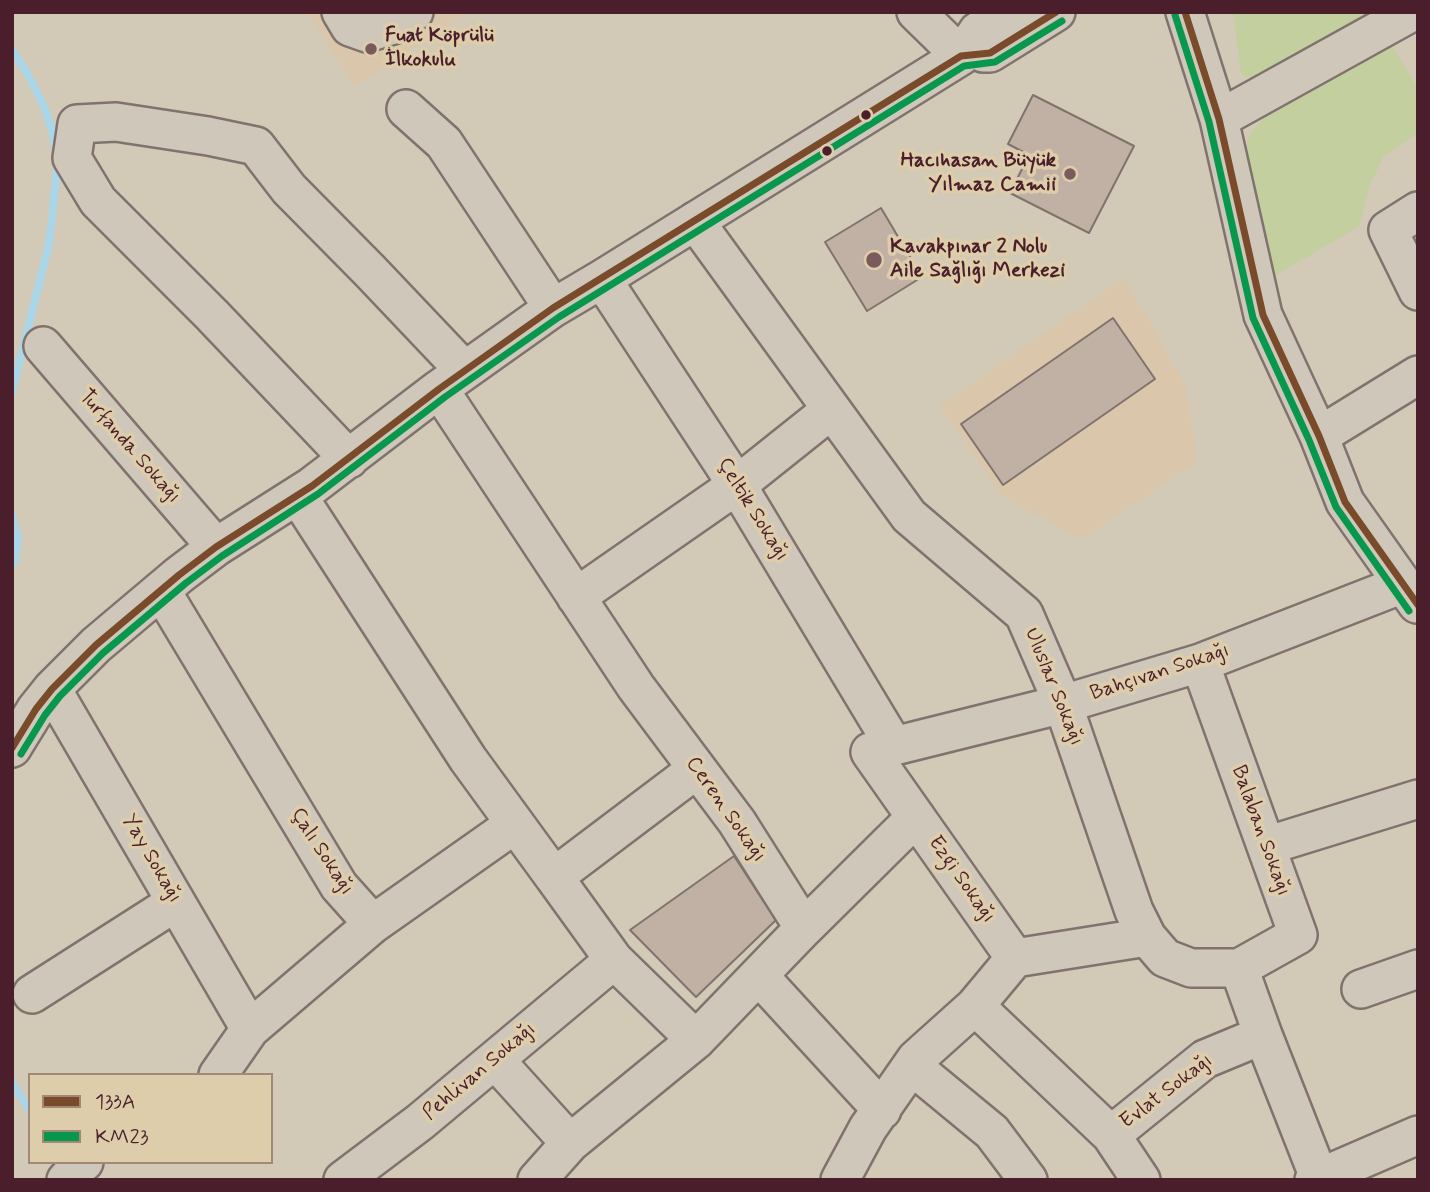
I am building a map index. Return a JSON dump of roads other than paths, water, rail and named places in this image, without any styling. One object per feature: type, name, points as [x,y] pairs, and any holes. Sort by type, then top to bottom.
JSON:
[{"type":"street","points":[[341,12],[350,27],[367,33],[393,25],[414,12]]},
{"type":"street","points":[[916,12],[961,56]]},
{"type":"street","points":[[12,748],[36,709],[96,645],[216,547],[298,496],[552,307],[602,279],[961,56],[978,31],[1009,12]]},
{"type":"street","points":[[961,56],[990,53],[1056,12]]},
{"type":"street","points":[[1185,12],[1219,119],[1263,315],[1319,436],[1345,502],[1407,580]]},
{"type":"street","points":[[1194,12],[1201,60]]},
{"type":"street","points":[[1214,12],[1219,119]]},
{"type":"street","points":[[1219,119],[1412,12]]},
{"type":"street","points":[[406,109],[444,143],[552,307]]},
{"type":"street","name":"Ceren Sokağı","points":[[349,459],[212,315],[98,201],[72,158],[77,124],[116,122],[208,135],[256,146],[289,189],[361,262],[451,380],[576,597],[636,687],[737,822],[804,928]]},
{"type":"street","points":[[1418,211],[1388,230],[1418,291]]},
{"type":"street","name":"Uluslar Sokağı","points":[[695,221],[909,516],[1024,614],[1063,704],[1134,911],[1147,937],[1165,958],[1191,968],[1239,968]]},
{"type":"street","name":"Çeltik Sokağı","points":[[602,279],[737,485],[882,749]]},
{"type":"street","name":"Turfanda Sokağı","points":[[43,346],[216,547]]},
{"type":"street","points":[[1319,436],[1418,375]]},
{"type":"street","points":[[576,597],[737,485],[831,410]]},
{"type":"street","points":[[298,496],[468,759],[614,960],[696,1040]]},
{"type":"street","name":"Bahçıvan Sokağı","points":[[882,749],[1063,704],[1200,663],[1407,580]]},
{"type":"street","name":"Çalı Sokağı","points":[[161,590],[339,886],[373,924]]},
{"type":"street","name":"Balaban Sokağı","points":[[1200,663],[1298,935],[1239,968]]},
{"type":"street","name":"Yay Sokağı","points":[[52,690],[250,1029]]},
{"type":"street","name":"Ezgi Sokağı","points":[[882,749],[916,817],[1015,958]]},
{"type":"street","points":[[554,877],[697,769]]},
{"type":"street","points":[[1266,846],[1418,799]]},
{"type":"street","points":[[537,1180],[570,1143],[696,1040],[916,817]]},
{"type":"street","points":[[219,1073],[250,1029],[373,924],[515,824]]},
{"type":"street","points":[[32,994],[176,902]]},
{"type":"street","points":[[840,1180],[868,1128],[916,1059],[975,1006],[1015,958],[1147,937]]},
{"type":"street","name":"Pehlivan Sokağı","points":[[343,1180],[420,1122],[614,960]]},
{"type":"street","points":[[1239,968],[1317,1179],[1418,1135]]},
{"type":"street","points":[[1361,989],[1418,969]]},
{"type":"street","points":[[758,976],[881,1110]]},
{"type":"street","points":[[975,1006],[1111,1135],[1140,1180]]},
{"type":"street","name":"Evlat Sokağı","points":[[1111,1135],[1205,1059],[1263,1035]]},
{"type":"street","points":[[495,1060],[570,1143]]},
{"type":"street","points":[[912,1066],[992,1132],[1028,1180]]},
{"type":"street","points":[[66,1180],[82,1164]]},
{"type":"waterway","points":[[12,50],[43,104],[52,130],[58,162],[49,244],[12,392]]},
{"type":"waterway","points":[[12,516],[18,538],[12,565]]},
{"type":"waterway","points":[[12,1082],[28,1108]]},
{"type":"place","name":"Fuat Köprülü İlkokulu","points":[[371,49]]},
{"type":"place","name":"Hacıhasan Büyük Yılmaz Camii","points":[[1070,174]]},
{"type":"place","name":"Kavakpınar 2 Nolu Aile Sağlığı Merkezi","points":[[874,260]]}]
